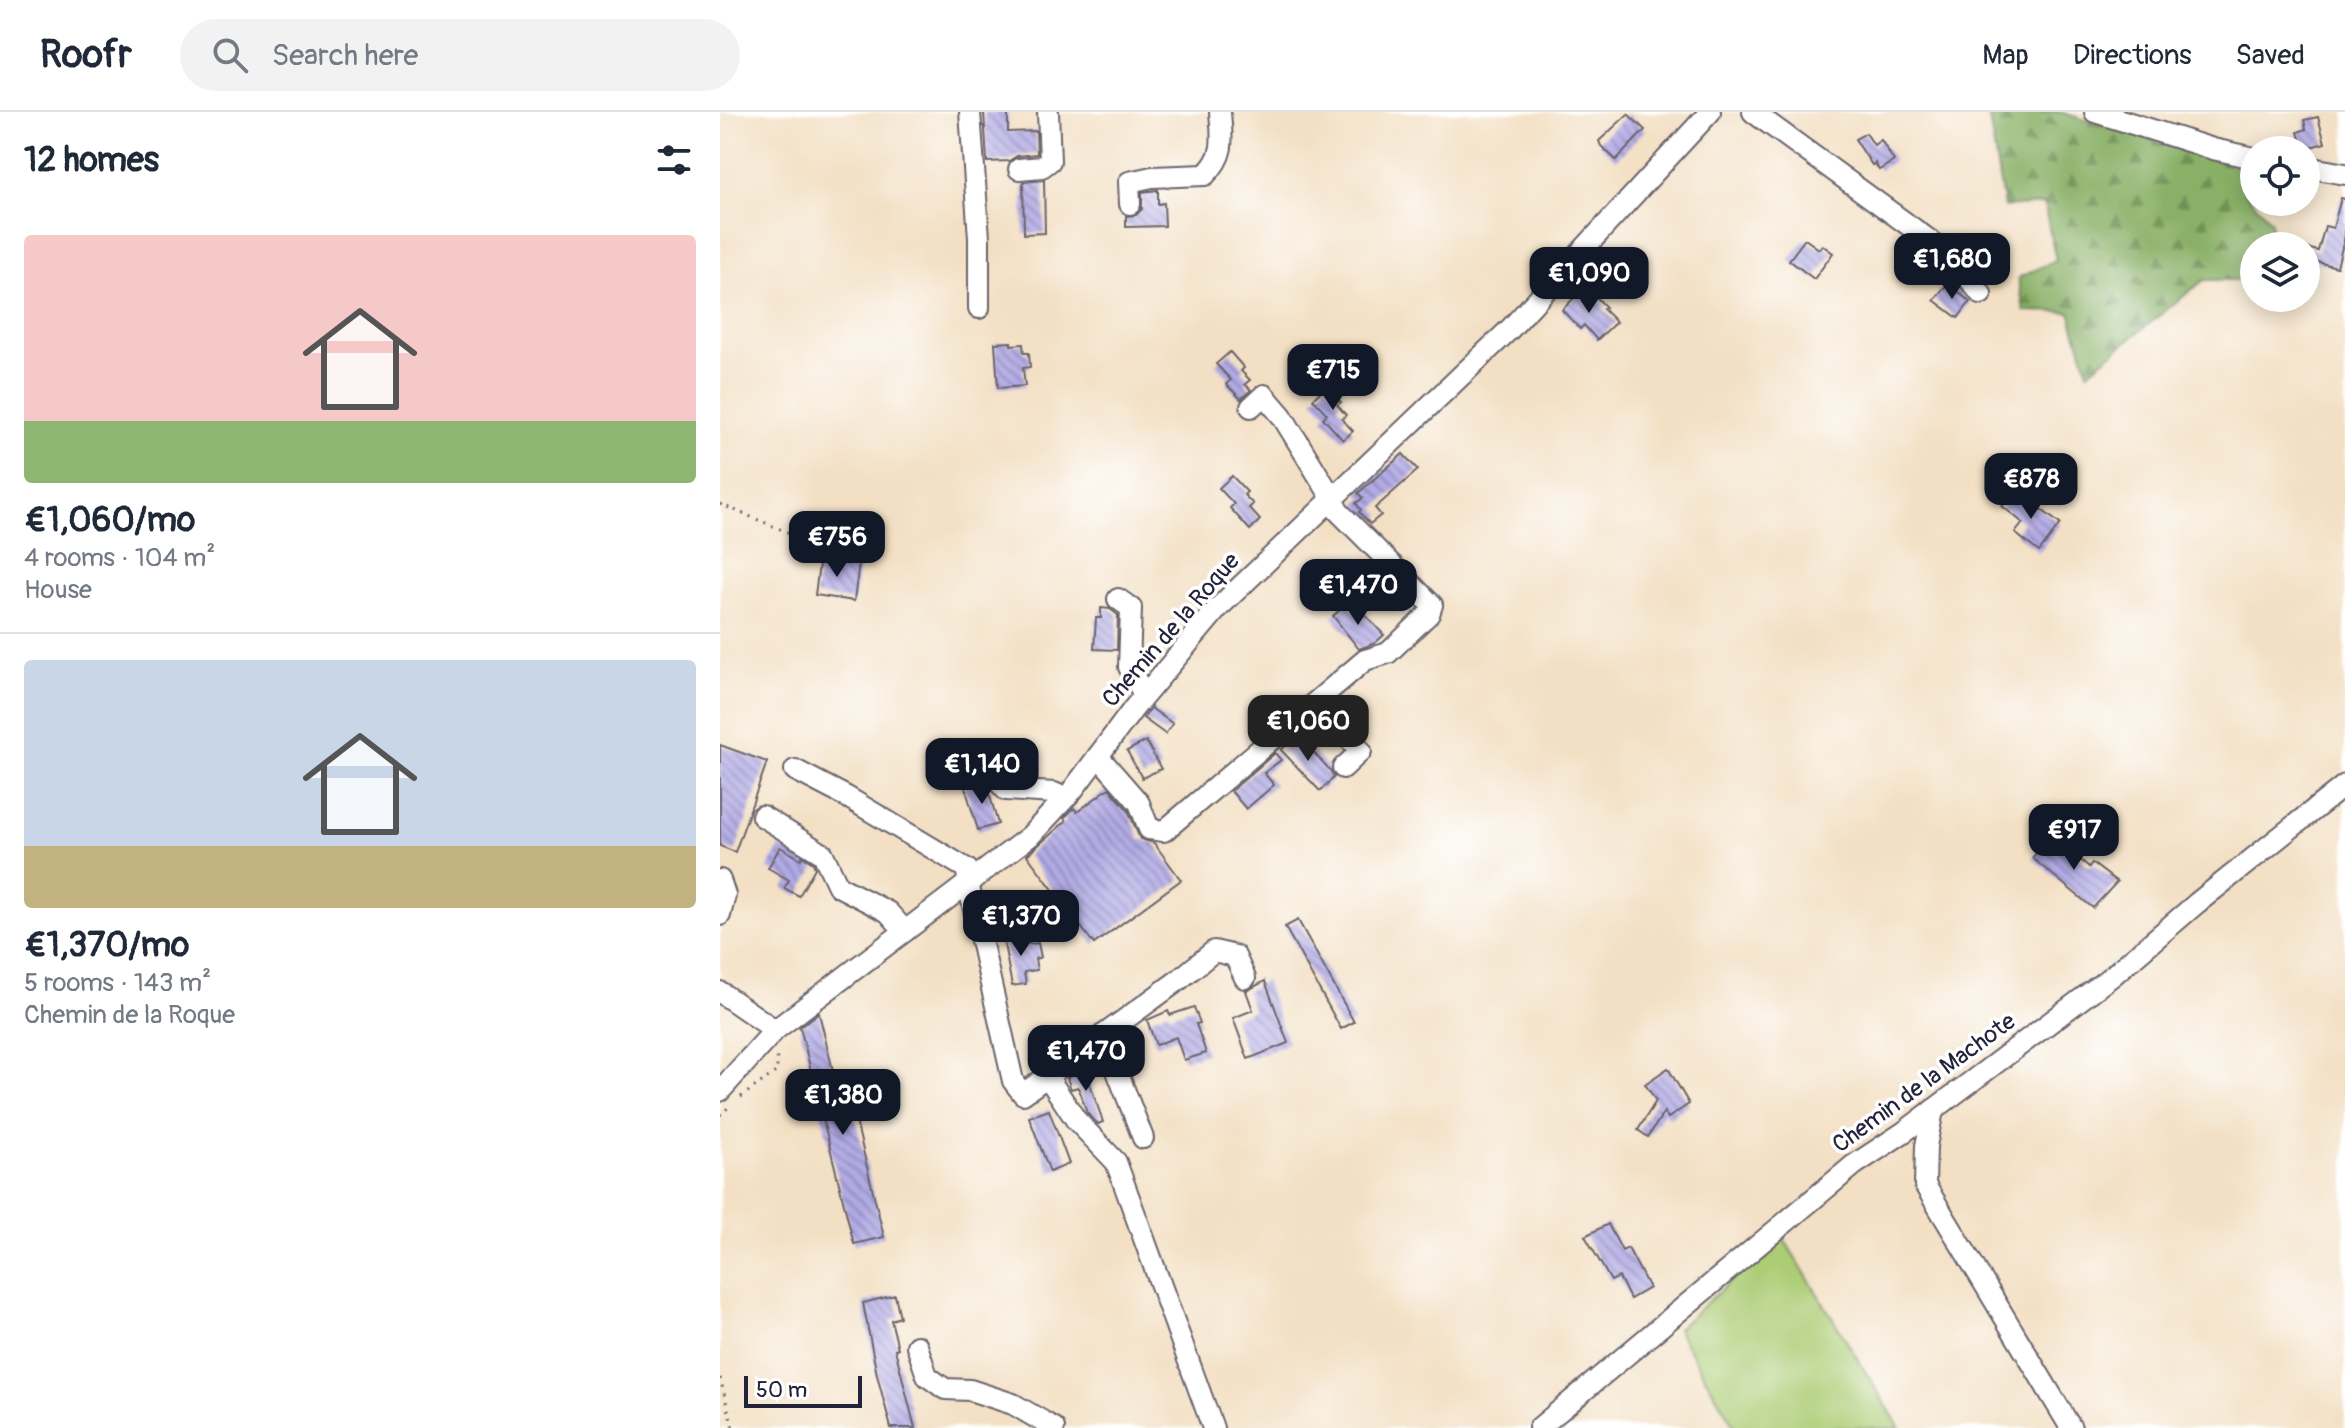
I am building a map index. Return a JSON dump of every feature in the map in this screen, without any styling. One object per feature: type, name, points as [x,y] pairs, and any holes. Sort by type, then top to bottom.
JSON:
[{"type":"street","points":[[970,112],[979,238],[979,308]]},
{"type":"street","points":[[1019,169],[1042,167],[1050,161],[1048,112]]},
{"type":"street","points":[[1130,204],[1129,182],[1152,177],[1205,175],[1218,163],[1222,145],[1220,112]]},
{"type":"street","name":"Chemin de la Roque","points":[[720,1091],[775,1030],[1030,836],[1065,798],[1144,695],[1218,608],[1510,329],[1710,112]]},
{"type":"street","points":[[1753,112],[1951,256],[1981,294]]},
{"type":"street","points":[[2095,112],[2240,155]]},
{"type":"street","points":[[2320,170],[2345,174]]},
{"type":"street","points":[[1098,756],[1139,803],[1149,829],[1164,831],[1365,660],[1388,653],[1429,614],[1432,605],[1338,511],[1282,416],[1264,395],[1251,407]]},
{"type":"street","points":[[1118,599],[1131,608],[1129,667],[1144,695]]},
{"type":"street","points":[[1315,703],[1361,751],[1343,768]]},
{"type":"street","points":[[795,770],[847,797],[967,869],[1013,1081],[1023,1094],[1214,951],[1235,956],[1245,978]]},
{"type":"street","points":[[988,770],[1006,790],[1054,793],[1065,798]]},
{"type":"street","name":"Chemin de la Machote","points":[[1539,1428],[1854,1165],[2112,976],[2197,903],[2345,785]]},
{"type":"street","points":[[762,816],[823,854],[838,886],[888,912],[905,931]]},
{"type":"street","points":[[720,880],[725,895],[720,915]]},
{"type":"street","points":[[720,992],[775,1030]]},
{"type":"street","points":[[1103,1035],[1143,1138]]},
{"type":"street","points":[[1047,1076],[1076,1120],[1116,1162],[1213,1428]]},
{"type":"street","points":[[1933,1110],[1926,1146],[1925,1185],[2071,1428]]},
{"type":"street","points":[[917,1346],[927,1376],[945,1389],[970,1390],[1013,1404],[1054,1428]]},
{"type":"path","points":[[720,504],[804,539],[871,560]]},
{"type":"path","points":[[720,1378],[733,1428]]},
{"type":"green space","points":[[1988,112],[2060,112],[2240,167],[2240,216],[2266,216],[2271,221],[2271,232],[2240,232],[2240,280],[2204,280],[2088,372],[2070,312],[2024,311],[2018,278],[2056,260],[2044,204],[2004,207]]},
{"type":"green space","points":[[1782,1236],[1900,1428],[1735,1428],[1677,1329]]},
{"type":"building","points":[[984,112],[1008,112],[1008,132],[1036,131],[1037,154],[1017,156],[1009,161],[987,162]]},
{"type":"building","points":[[1628,114],[1645,130],[1616,160],[1599,141]]},
{"type":"building","points":[[2318,117],[2325,143],[2320,144],[2320,136],[2299,136],[2298,132],[2306,129],[2304,120]]},
{"type":"building","points":[[1866,133],[1874,145],[1881,140],[1894,161],[1879,170],[1875,163],[1872,165],[1855,139]]},
{"type":"building","points":[[1044,180],[1045,233],[1024,234],[1023,182]]},
{"type":"building","points":[[1158,190],[1158,204],[1164,203],[1165,226],[1126,227],[1126,216],[1136,215],[1142,209],[1142,192]]},
{"type":"building","points":[[2341,198],[2345,199],[2345,236],[2337,267],[2320,263],[2320,244],[2325,226],[2333,228]]},
{"type":"building","points":[[1805,239],[1819,249],[1822,245],[1833,253],[1814,279],[1789,260]]},
{"type":"building","points":[[1948,283],[1970,302],[1958,318],[1934,300]]},
{"type":"building","points":[[1582,290],[1589,299],[1594,295],[1616,322],[1597,340],[1584,325],[1580,329],[1562,310]]},
{"type":"building","points":[[1011,342],[1011,345],[1023,344],[1024,353],[1029,353],[1030,367],[1023,368],[1025,386],[998,388],[995,343]]},
{"type":"building","points":[[1230,352],[1250,380],[1245,384],[1251,390],[1241,399],[1226,384],[1231,380],[1216,364]]},
{"type":"building","points":[[1326,386],[1341,402],[1337,405],[1346,415],[1342,419],[1353,431],[1343,440],[1323,418],[1327,414],[1313,399]]},
{"type":"building","points":[[1403,454],[1418,470],[1375,508],[1381,515],[1370,524],[1359,512],[1361,510],[1356,503],[1363,498],[1358,493]]},
{"type":"building","points":[[1232,476],[1247,492],[1244,495],[1253,504],[1249,508],[1260,520],[1250,530],[1230,508],[1234,504],[1219,488]]},
{"type":"building","points":[[2016,490],[2060,524],[2039,552],[2015,533],[2023,523],[2002,506]]},
{"type":"building","points":[[820,557],[859,563],[854,601],[815,595]]},
{"type":"building","points":[[1348,603],[1355,610],[1358,607],[1384,635],[1375,643],[1359,649],[1333,616]]},
{"type":"building","points":[[1101,608],[1110,609],[1118,615],[1117,650],[1094,649],[1096,618],[1101,618]]},
{"type":"building","points":[[1151,708],[1173,724],[1165,734],[1143,718]]},
{"type":"building","points":[[1295,737],[1299,741],[1301,739],[1334,777],[1320,791],[1281,750]]},
{"type":"building","points":[[1146,741],[1161,769],[1142,778],[1127,751]]},
{"type":"building","points":[[720,745],[767,762],[735,852],[720,846]]},
{"type":"building","points":[[1275,753],[1281,760],[1264,773],[1274,785],[1246,809],[1231,791]]},
{"type":"building","points":[[982,782],[988,789],[998,824],[978,830],[965,787]]},
{"type":"building","points":[[1109,788],[1128,810],[1140,839],[1154,843],[1181,880],[1094,944],[1027,855],[1066,821],[1064,818],[1074,808],[1077,812]]},
{"type":"building","points":[[2051,835],[2089,867],[2092,863],[2117,882],[2093,908],[2032,858]]},
{"type":"building","points":[[780,847],[801,859],[802,856],[815,868],[799,896],[784,888],[789,880],[768,868]]},
{"type":"building","points":[[1298,920],[1354,1022],[1341,1029],[1285,927]]},
{"type":"building","points":[[1026,933],[1029,944],[1038,943],[1041,957],[1035,959],[1037,970],[1024,972],[1026,984],[1012,986],[1003,939]]},
{"type":"building","points":[[1265,981],[1288,1043],[1248,1059],[1233,1018],[1253,1010],[1246,991]]},
{"type":"building","points":[[1194,1007],[1206,1053],[1184,1060],[1176,1037],[1156,1045],[1147,1020],[1168,1011],[1170,1015]]},
{"type":"building","points":[[819,1013],[836,1083],[846,1080],[884,1237],[854,1244],[800,1027]]},
{"type":"building","points":[[1084,1066],[1103,1122],[1098,1124],[1087,1113],[1078,1087],[1071,1089],[1067,1078]]},
{"type":"building","points":[[1668,1068],[1689,1104],[1668,1118],[1664,1112],[1648,1137],[1638,1130],[1656,1101],[1645,1084]]},
{"type":"building","points":[[1049,1110],[1069,1164],[1050,1172],[1029,1117]]},
{"type":"building","points":[[1608,1224],[1622,1251],[1628,1248],[1649,1288],[1630,1299],[1619,1277],[1611,1281],[1585,1236]]},
{"type":"building","points":[[895,1295],[900,1317],[891,1320],[898,1348],[895,1349],[915,1428],[891,1428],[863,1303]]}]
